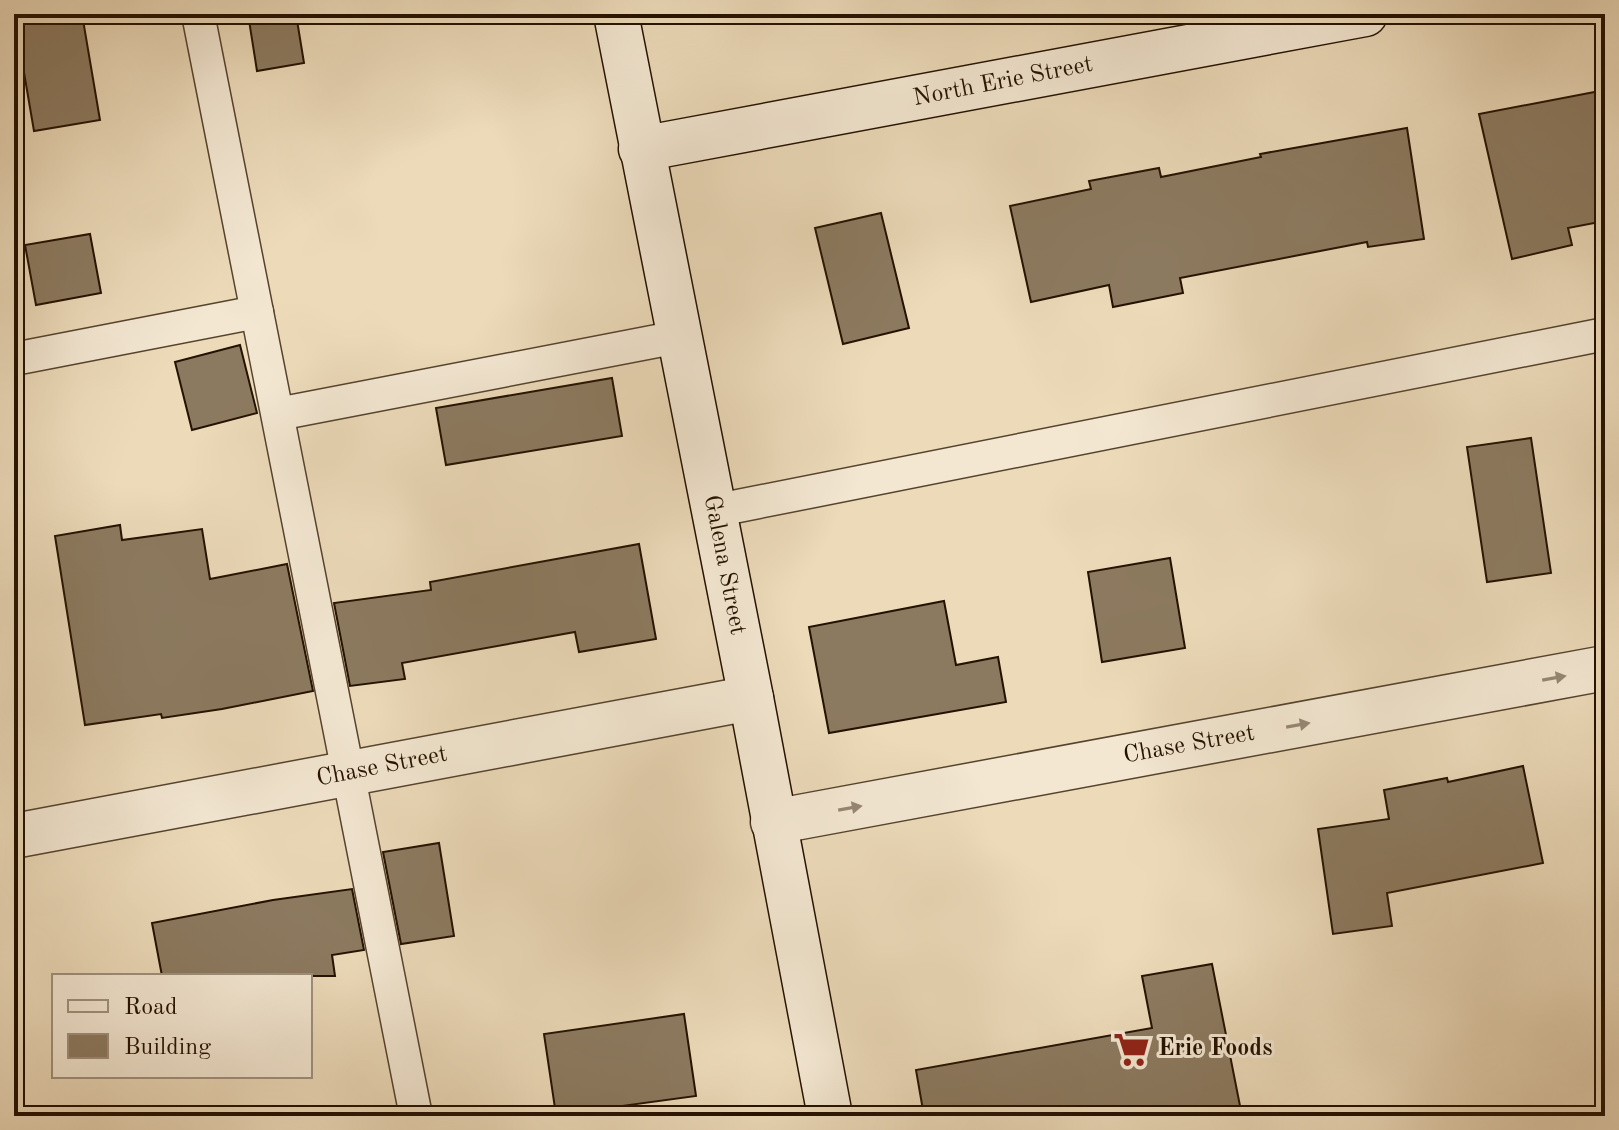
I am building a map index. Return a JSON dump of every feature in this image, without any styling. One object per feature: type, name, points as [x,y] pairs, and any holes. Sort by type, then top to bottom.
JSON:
[{"type":"street","name":"Galena Street","points":[[616,14],[830,1116]]},
{"type":"street","name":"North Erie Street","points":[[641,149],[1365,14]]},
{"type":"street","name":"Chase Street","points":[[773,822],[1605,668]]},
{"type":"street","name":"Chase Street","points":[[14,836],[751,698]]},
{"type":"lane","points":[[198,14],[416,1116]]},
{"type":"lane","points":[[14,359],[257,312]]},
{"type":"lane","points":[[713,511],[1605,334]]},
{"type":"lane","points":[[278,414],[678,337]]},
{"type":"building","points":[[14,14],[82,14],[100,120],[34,131]]},
{"type":"building","points":[[248,14],[296,14],[304,63],[257,71]]},
{"type":"building","points":[[1605,90],[1605,221],[1568,228],[1572,245],[1512,259],[1479,114]]},
{"type":"building","points":[[1407,128],[1424,239],[1368,247],[1367,242],[1180,278],[1183,293],[1113,307],[1109,285],[1031,302],[1010,206],[1091,189],[1089,181],[1159,168],[1161,177],[1261,157],[1260,154]]},
{"type":"building","points":[[881,213],[909,328],[843,344],[815,228]]},
{"type":"building","points":[[90,234],[101,293],[36,305],[25,245]]},
{"type":"building","points":[[240,345],[257,413],[192,430],[175,362]]},
{"type":"building","points":[[612,378],[622,436],[446,465],[436,408]]},
{"type":"building","points":[[1531,438],[1551,573],[1487,582],[1467,447]]},
{"type":"building","points":[[120,525],[122,540],[202,529],[210,579],[287,564],[313,691],[162,718],[161,714],[85,725],[55,536]]},
{"type":"building","points":[[639,544],[656,639],[579,652],[575,632],[402,663],[405,679],[350,686],[334,603],[431,590],[430,582]]},
{"type":"building","points":[[1170,558],[1185,648],[1102,662],[1088,572]]},
{"type":"building","points":[[944,601],[956,665],[998,657],[1006,702],[829,733],[809,627]]},
{"type":"building","points":[[1523,766],[1543,863],[1387,893],[1392,926],[1333,934],[1318,829],[1389,819],[1384,790],[1447,778],[1448,782]]},
{"type":"building","points":[[439,843],[454,936],[401,944],[383,852]]},
{"type":"building","points":[[352,889],[364,950],[332,955],[335,976],[162,974],[152,923]]},
{"type":"building","name":"Erie Foods","points":[[1212,964],[1242,1116],[924,1116],[916,1070],[1152,1028],[1142,976]]},
{"type":"building","points":[[684,1014],[696,1096],[556,1115],[544,1034]]},
{"type":"place","name":"Erie Foods","points":[[1132,1049]]}]
